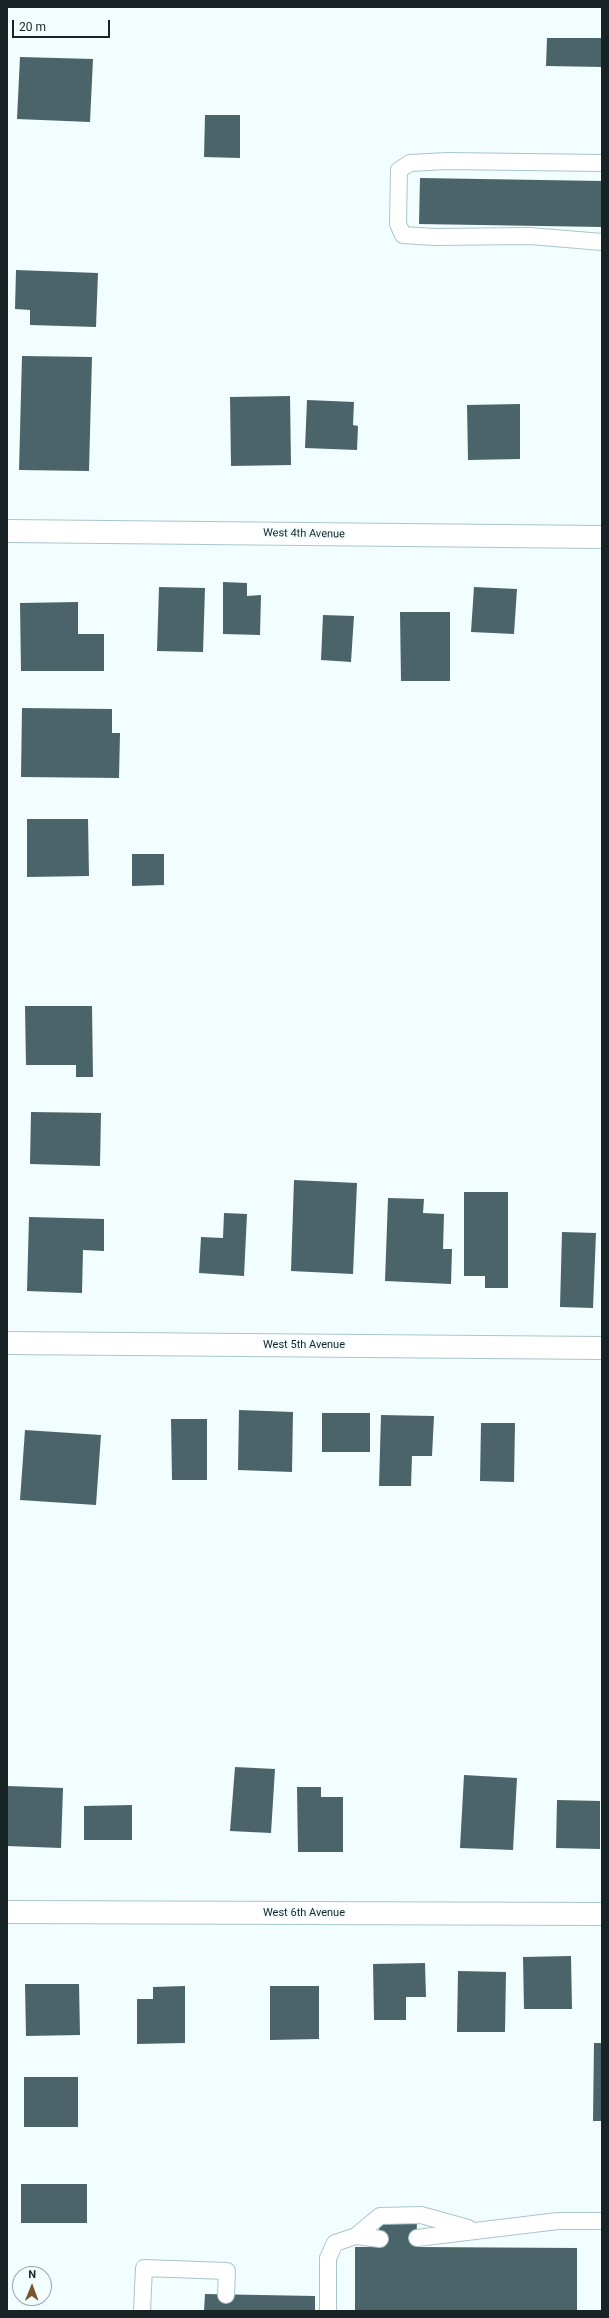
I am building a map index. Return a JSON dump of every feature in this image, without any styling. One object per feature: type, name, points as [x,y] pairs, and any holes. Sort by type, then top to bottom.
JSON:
[{"type":"street","name":"West 4th Avenue","points":[[7,531],[602,537]]},
{"type":"street","name":"West 5th Avenue","points":[[7,1343],[602,1348]]},
{"type":"street","name":"West 6th Avenue","points":[[7,1912],[602,1914]]},
{"type":"lane","points":[[602,162],[447,161],[410,163],[399,170],[398,198],[398,224],[402,235],[434,237],[530,236],[602,242]]},
{"type":"lane","points":[[328,2311],[328,2258],[335,2243],[356,2236],[380,2216],[421,2216],[473,2230]]},
{"type":"lane","points":[[416,2238],[558,2221],[602,2221]]},
{"type":"lane","points":[[356,2236],[380,2239]]},
{"type":"lane","points":[[142,2311],[144,2268],[227,2271],[226,2295]]},
{"type":"building","points":[[547,38],[602,38],[602,67],[546,66]]},
{"type":"building","points":[[20,57],[93,59],[90,122],[17,119]]},
{"type":"building","points":[[205,115],[240,115],[240,158],[204,157]]},
{"type":"building","points":[[420,178],[602,181],[602,227],[419,224]]},
{"type":"building","points":[[16,270],[98,273],[96,327],[30,325],[30,310],[15,309]]},
{"type":"building","points":[[22,356],[92,357],[89,471],[19,470]]},
{"type":"building","points":[[290,396],[291,465],[231,466],[230,397]]},
{"type":"building","points":[[307,400],[354,402],[353,425],[358,426],[357,450],[305,448]]},
{"type":"building","points":[[520,404],[520,459],[468,460],[467,405]]},
{"type":"building","points":[[223,582],[247,583],[247,596],[261,595],[260,635],[223,634]]},
{"type":"building","points":[[159,587],[205,588],[203,652],[157,651]]},
{"type":"building","points":[[474,587],[517,589],[514,634],[471,632]]},
{"type":"building","points":[[78,602],[78,634],[104,634],[104,671],[21,671],[20,603]]},
{"type":"building","points":[[400,612],[450,612],[450,681],[401,681]]},
{"type":"building","points":[[323,615],[354,616],[351,662],[321,660]]},
{"type":"building","points":[[22,708],[112,709],[112,733],[120,733],[119,778],[21,777]]},
{"type":"building","points":[[27,819],[88,819],[89,876],[27,877]]},
{"type":"building","points":[[132,854],[164,854],[164,885],[132,886]]},
{"type":"building","points":[[25,1006],[92,1006],[93,1077],[76,1077],[76,1065],[26,1065]]},
{"type":"building","points":[[31,1112],[101,1113],[100,1166],[30,1164]]},
{"type":"building","points":[[294,1180],[357,1183],[353,1274],[291,1271]]},
{"type":"building","points":[[464,1192],[508,1192],[508,1288],[485,1288],[485,1276],[464,1276]]},
{"type":"building","points":[[388,1198],[424,1199],[423,1213],[444,1214],[443,1249],[452,1249],[451,1284],[385,1281]]},
{"type":"building","points":[[224,1213],[247,1214],[244,1276],[199,1273],[201,1237],[223,1238]]},
{"type":"building","points":[[29,1217],[104,1219],[104,1251],[83,1250],[82,1293],[27,1291]]},
{"type":"building","points":[[562,1232],[596,1233],[593,1308],[560,1307]]},
{"type":"building","points":[[239,1410],[293,1412],[292,1472],[238,1470]]},
{"type":"building","points":[[322,1413],[370,1413],[370,1452],[322,1452]]},
{"type":"building","points":[[381,1415],[434,1416],[432,1456],[412,1456],[411,1486],[379,1486]]},
{"type":"building","points":[[171,1419],[207,1419],[207,1480],[172,1480]]},
{"type":"building","points":[[481,1423],[515,1423],[514,1482],[480,1481]]},
{"type":"building","points":[[25,1430],[101,1435],[96,1505],[20,1500]]},
{"type":"building","points":[[235,1767],[275,1769],[271,1833],[230,1831]]},
{"type":"building","points":[[464,1775],[517,1778],[513,1850],[460,1848]]},
{"type":"building","points":[[7,1786],[63,1788],[61,1848],[7,1846]]},
{"type":"building","points":[[297,1787],[321,1787],[321,1797],[343,1797],[343,1852],[298,1852]]},
{"type":"building","points":[[557,1800],[600,1801],[600,1849],[556,1848]]},
{"type":"building","points":[[132,1805],[132,1840],[84,1840],[84,1806]]},
{"type":"building","points":[[571,1956],[572,2009],[524,2009],[523,1957]]},
{"type":"building","points":[[425,1963],[426,1997],[406,1997],[406,2020],[374,2020],[373,1964]]},
{"type":"building","points":[[458,1971],[506,1972],[505,2032],[457,2032]]},
{"type":"building","points":[[25,1984],[79,1984],[80,2035],[26,2036]]},
{"type":"building","points":[[185,1986],[185,2043],[137,2044],[137,1999],[153,1999],[153,1987]]},
{"type":"building","points":[[270,1986],[319,1986],[319,2039],[270,2040]]},
{"type":"building","points":[[594,2043],[602,2043],[602,2121],[593,2121]]},
{"type":"building","points":[[24,2077],[78,2077],[78,2127],[24,2127]]},
{"type":"building","points":[[21,2184],[87,2184],[87,2223],[21,2223]]},
{"type":"building","points":[[379,2222],[417,2222],[416,2247],[577,2248],[577,2311],[355,2311],[355,2247],[379,2247]]},
{"type":"building","points":[[205,2294],[315,2296],[315,2311],[204,2311]]}]
